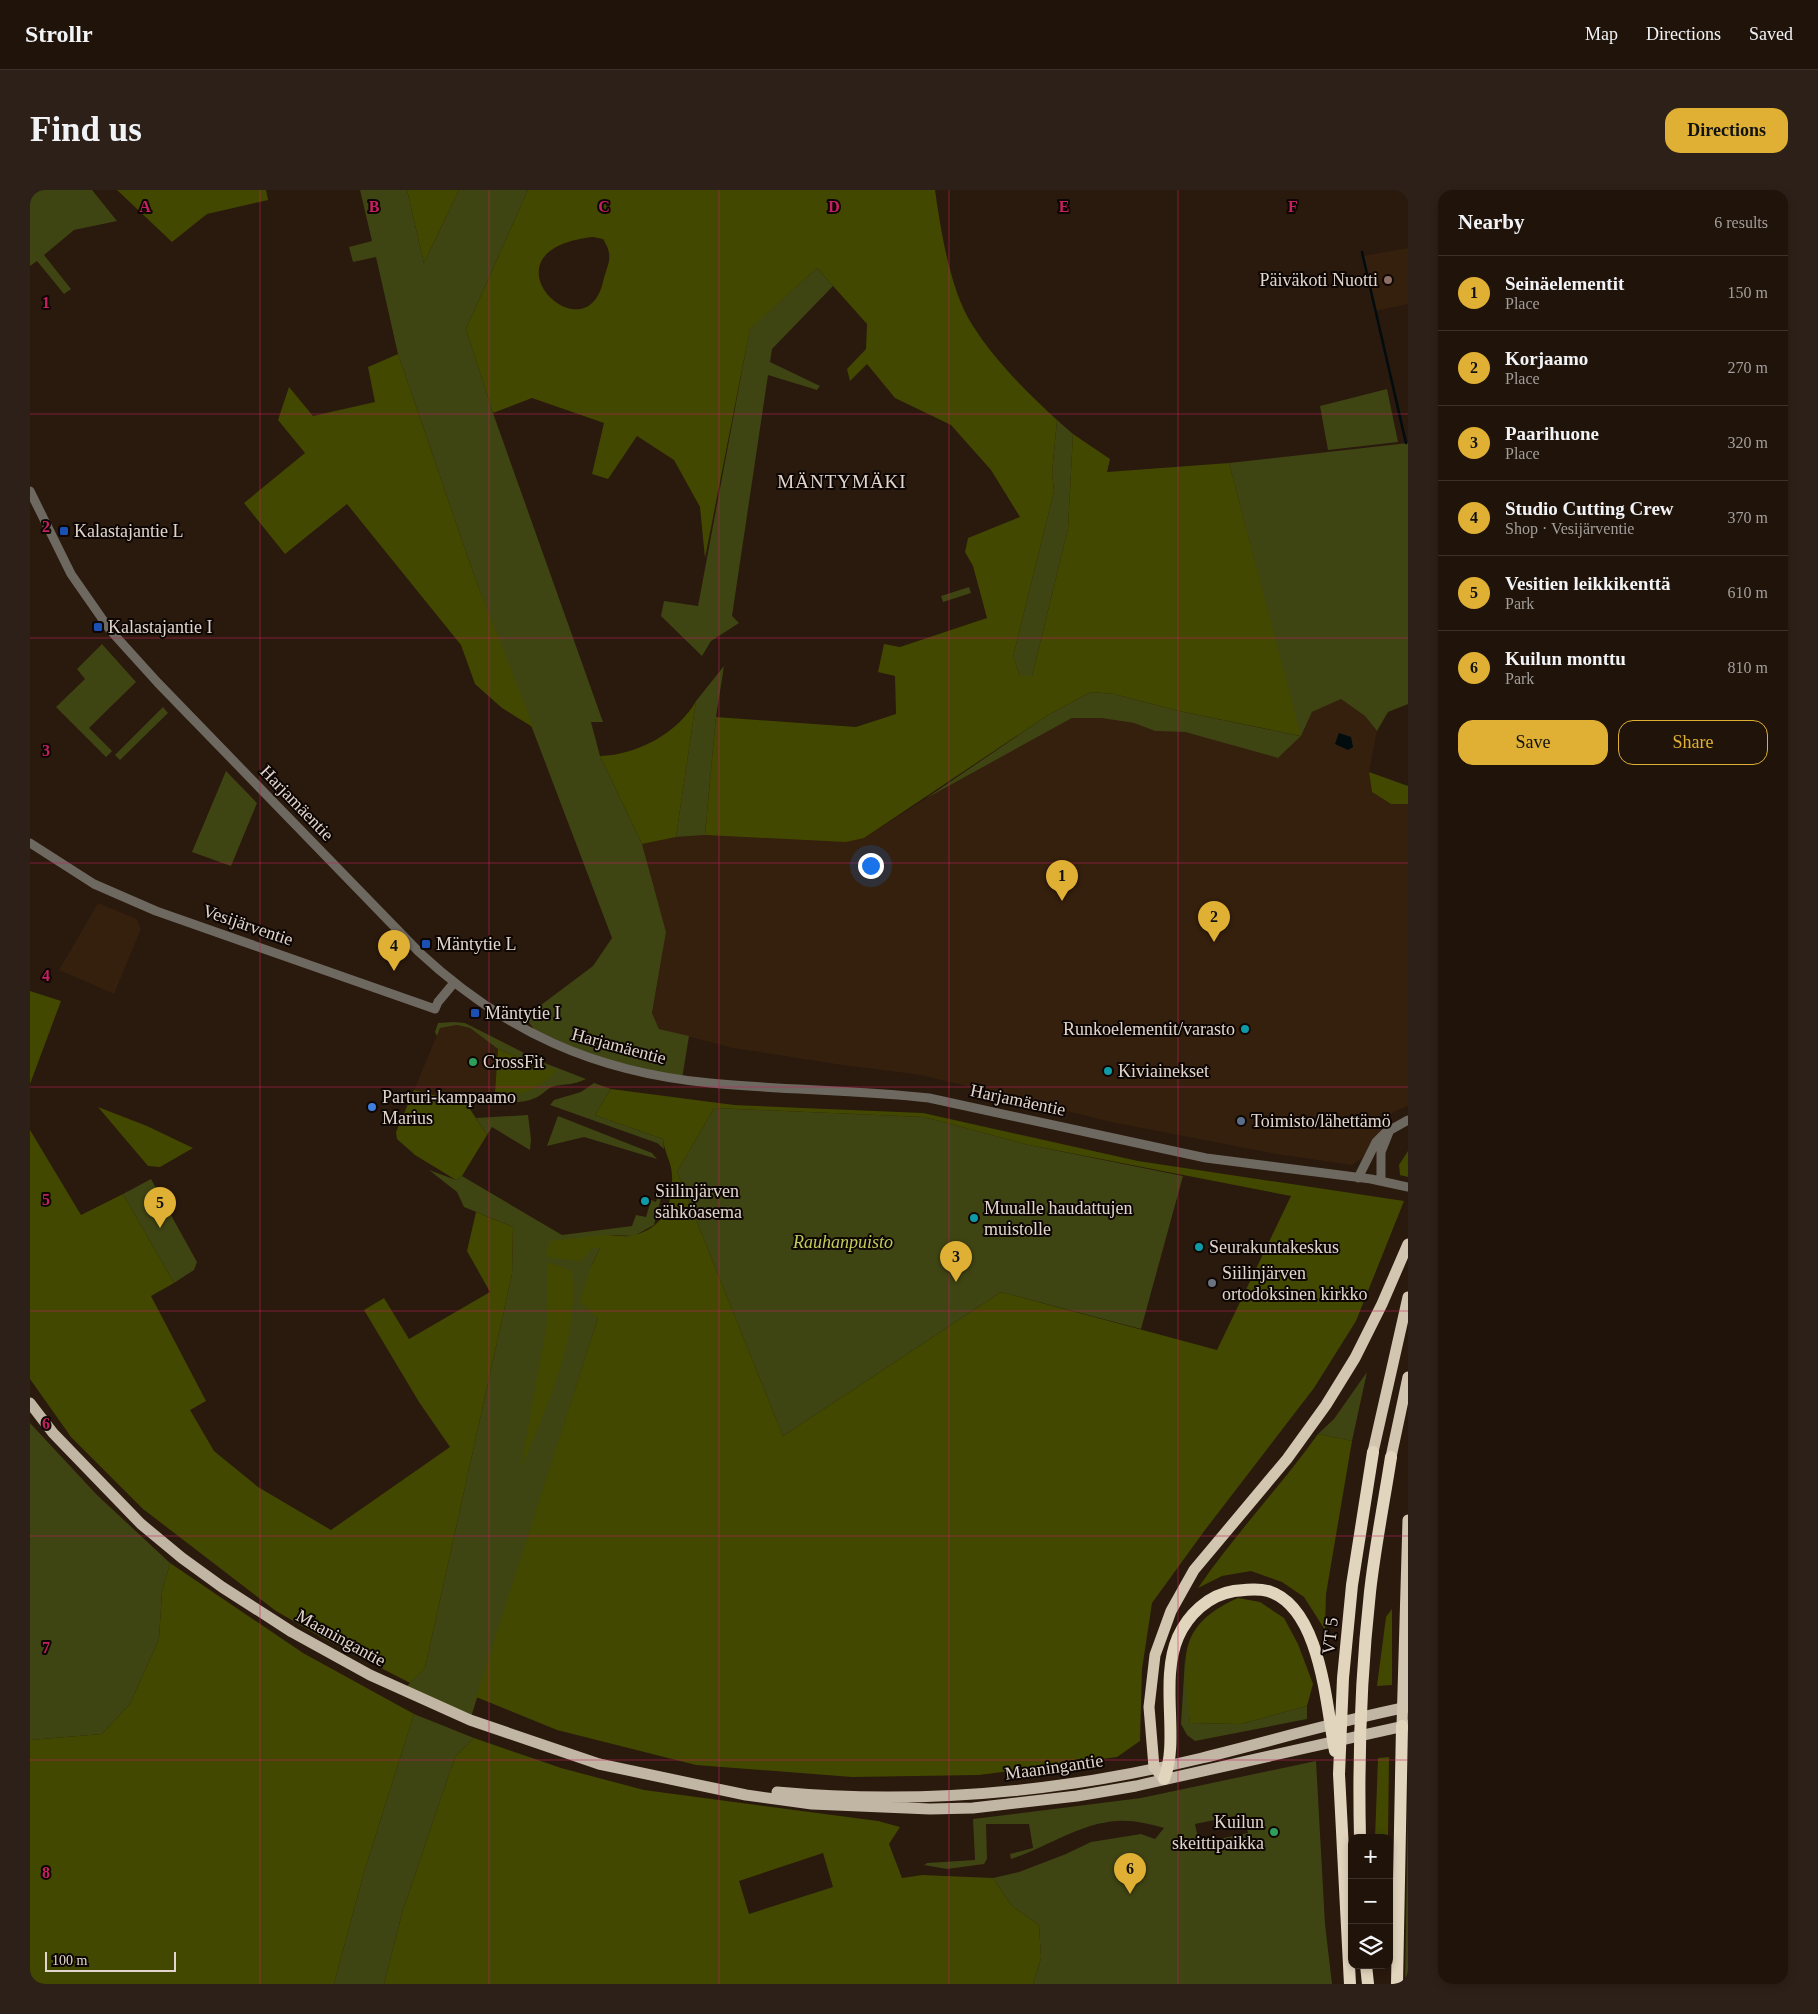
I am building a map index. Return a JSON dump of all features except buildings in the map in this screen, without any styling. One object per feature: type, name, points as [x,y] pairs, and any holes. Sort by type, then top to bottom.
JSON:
[{"type":"highway","points":[[1340,1774],[1320,1666],[1306,1627],[1284,1599],[1268,1592],[1253,1589],[1227,1592],[1204,1603],[1189,1619],[1178,1638],[1173,1657],[1168,1699],[1170,1765],[1164,1779],[1154,1767],[1149,1707],[1155,1655],[1171,1611],[1194,1570],[1287,1459],[1326,1405],[1359,1351],[1408,1244]]},
{"type":"highway","name":"VT 5","points":[[1350,1984],[1340,1774],[1343,1678],[1352,1585],[1373,1452],[1408,1297]]},
{"type":"highway","name":"VT 5","points":[[1360,1834],[1358,1773],[1362,1681],[1370,1590],[1391,1457],[1408,1377]]},
{"type":"highway","points":[[1397,1984],[1405,1725],[1408,1520]]},
{"type":"highway","points":[[1366,1969],[1368,1984]]},
{"type":"main road","name":"Maaningantie","points":[[30,1403],[53,1433],[142,1524],[182,1558],[222,1587],[292,1632],[370,1675],[470,1720],[599,1764],[746,1795],[812,1804],[930,1810],[1006,1805],[1136,1786],[1405,1725]]},
{"type":"main road","name":"Maaningantie","points":[[703,1785],[802,1794],[932,1797],[1023,1791],[1124,1775],[1306,1730],[1405,1708]]},
{"type":"street","name":"Harjamäentie","points":[[30,491],[71,574],[110,630],[165,690],[366,899],[453,984],[499,1015],[564,1049],[599,1061],[664,1076],[709,1083],[886,1093],[929,1098],[1206,1158],[1408,1186]]},
{"type":"street","name":"Vesijärventie","points":[[30,842],[94,884],[156,911],[435,1009],[438,1002],[453,984]]},
{"type":"street","points":[[1358,1178],[1376,1142],[1385,1133],[1390,1132],[1408,1120]]},
{"type":"street","points":[[1381,1181],[1381,1152],[1390,1132]]},
{"type":"shaded area","name":"Päiväkoti Nuotti","points":[[1408,248],[1408,304],[1376,311],[1363,256]]},
{"type":"shaded area","points":[[1341,699],[1365,716],[1377,731],[1369,772],[1372,792],[1391,804],[1408,804],[1408,1106],[1393,1112],[1362,1158],[1352,1165],[1276,1154],[1111,1122],[921,1075],[733,1048],[659,1029],[652,1013],[663,950],[642,844],[675,837],[705,835],[864,838],[925,799],[1072,718],[1101,718],[1134,723],[1155,731],[1185,732],[1278,758],[1301,736],[1312,712]]},
{"type":"shaded area","points":[[1339,733],[1351,737],[1353,747],[1348,750],[1335,744]]},
{"type":"shaded area","points":[[98,903],[137,919],[141,929],[114,994],[59,970]]},
{"type":"shaded area","points":[[457,1025],[470,1028],[498,1049],[495,1092],[487,1098],[487,1101],[466,1103],[414,1090],[440,1028]]},
{"type":"green space","points":[[30,190],[92,190],[117,221],[74,230],[44,255],[71,289],[64,294],[37,261],[30,266]]},
{"type":"green space","points":[[117,190],[266,190],[268,200],[207,214],[172,242]]},
{"type":"green space","points":[[360,190],[407,190],[424,263],[459,190],[528,190],[466,329],[493,413],[603,722],[591,722],[600,756],[642,844],[666,932],[652,1013],[659,1029],[689,1036],[682,1079],[599,1061],[538,1035],[525,1017],[593,966],[612,938],[475,578],[398,354],[376,257],[353,262],[349,247],[372,241]]},
{"type":"green space","points":[[407,190],[459,190],[424,263]]},
{"type":"green space","points":[[528,190],[935,190],[940,224],[952,278],[965,312],[982,339],[1002,364],[1057,420],[1052,473],[1054,491],[1013,657],[1020,676],[1032,676],[1068,529],[1073,434],[1110,459],[1107,472],[1229,463],[1301,736],[1179,711],[1114,694],[1091,692],[1048,715],[864,838],[846,842],[705,835],[716,717],[856,727],[896,714],[895,676],[878,672],[884,644],[900,647],[987,618],[973,566],[965,552],[968,538],[1020,517],[991,470],[951,425],[895,398],[867,364],[850,381],[847,369],[866,349],[867,324],[817,268],[750,329],[705,558],[700,507],[674,460],[637,436],[608,479],[592,474],[604,423],[532,398],[493,413],[466,329]],"holes":[[[593,237],[603,239],[609,251],[609,261],[603,282],[593,303],[577,309],[561,305],[547,293],[539,277],[542,260],[559,246]]]},
{"type":"green space","points":[[817,268],[833,286],[772,349],[770,362],[820,386],[817,390],[768,375],[732,616],[739,623],[711,641],[702,656],[661,616],[664,601],[698,606],[750,328]]},
{"type":"green space","points":[[398,354],[475,578],[534,728],[502,708],[475,684],[461,645],[347,504],[285,554],[244,503],[305,453],[278,420],[289,387],[313,416],[375,402],[368,367]]},
{"type":"green space","points":[[1387,389],[1398,442],[1328,450],[1320,406]]},
{"type":"green space","points":[[1057,420],[1073,434],[1068,529],[1032,676],[1020,676],[1013,657],[1054,491],[1052,473]]},
{"type":"green space","points":[[1408,443],[1408,704],[1388,712],[1377,731],[1365,716],[1341,699],[1312,712],[1301,736],[1278,758],[1185,732],[1155,731],[1134,723],[1101,718],[1072,718],[925,799],[1048,715],[1091,692],[1114,694],[1179,711],[1300,736],[1229,463]]},
{"type":"green space","points":[[969,587],[971,593],[943,602],[941,596]]},
{"type":"green space","points":[[102,644],[136,682],[89,728],[112,751],[106,757],[56,707],[85,679],[77,669]]},
{"type":"green space","points":[[724,666],[716,717],[705,835],[676,837],[696,701]]},
{"type":"green space","points":[[696,701],[676,837],[642,844],[600,756],[614,755],[642,747],[655,740],[679,723]]},
{"type":"green space","points":[[163,707],[168,713],[120,760],[115,755]]},
{"type":"green space","points":[[226,771],[257,803],[231,866],[192,852]]},
{"type":"green space","points":[[1369,772],[1408,786],[1408,804],[1391,804],[1372,792]]},
{"type":"green space","points":[[30,991],[61,1001],[30,1084]]},
{"type":"green space","points":[[438,1023],[465,1023],[542,1062],[586,1079],[573,1084],[552,1087],[530,1100],[512,1102],[487,1101],[487,1098],[495,1092],[512,1093],[528,1088],[556,1069],[547,1069],[498,1049],[470,1028],[457,1025],[440,1028],[437,1036],[435,1032]]},
{"type":"green space","points":[[498,1049],[547,1069],[557,1069],[537,1087],[522,1093],[504,1094],[495,1092]]},
{"type":"green space","points":[[594,1083],[611,1089],[595,1115],[663,1139],[664,1149],[657,1143],[550,1105],[554,1100],[581,1092]]},
{"type":"green space","points":[[611,1089],[734,1105],[923,1113],[1138,1161],[1404,1201],[1356,1321],[1314,1388],[1205,1530],[1152,1603],[1142,1669],[1140,1741],[1117,1757],[979,1775],[852,1777],[696,1765],[557,1730],[476,1697],[598,1318],[580,1301],[591,1267],[600,1248],[592,1248],[581,1261],[546,1257],[550,1241],[607,1235],[628,1236],[644,1232],[653,1227],[665,1213],[671,1196],[672,1171],[663,1139],[595,1115]],"holes":[[[714,1108],[924,1117],[1029,1145],[1291,1196],[1217,1350],[1001,1292],[783,1436],[677,1172]]]},
{"type":"green space","points":[[414,1090],[466,1103],[487,1135],[462,1176],[456,1180],[415,1155],[397,1139],[396,1132]]},
{"type":"green space","points":[[98,1107],[147,1126],[193,1148],[160,1167],[148,1166]]},
{"type":"green space","name":"Rauhanpuisto","points":[[714,1108],[924,1117],[1029,1145],[1183,1176],[1141,1329],[1001,1292],[783,1436],[677,1172]]},
{"type":"green space","points":[[528,1115],[531,1139],[530,1150],[492,1127],[487,1135],[476,1118]]},
{"type":"green space","points":[[558,1116],[652,1153],[657,1159],[584,1137],[547,1146]]},
{"type":"green space","points":[[30,1130],[81,1215],[123,1194],[174,1283],[151,1296],[206,1401],[190,1410],[214,1451],[258,1487],[331,1530],[450,1447],[419,1402],[364,1310],[384,1298],[409,1339],[490,1292],[467,1251],[476,1212],[513,1227],[512,1274],[425,1668],[410,1683],[319,1636],[276,1611],[143,1509],[71,1437],[30,1379]]},
{"type":"green space","points":[[1408,1151],[1408,1177],[1400,1175],[1399,1165]]},
{"type":"green space","points":[[429,1170],[456,1180],[462,1176],[562,1235],[632,1226],[636,1215],[646,1217],[651,1200],[656,1202],[657,1198],[661,1198],[654,1225],[634,1236],[607,1235],[592,1248],[600,1248],[591,1267],[598,1318],[470,1720],[403,1690],[425,1668],[512,1274],[513,1227],[464,1207],[457,1192]]},
{"type":"green space","points":[[151,1179],[197,1262],[194,1270],[174,1283],[123,1194]]},
{"type":"green space","points":[[548,1262],[572,1271],[571,1323],[566,1348],[550,1399],[520,1472],[547,1324]]},
{"type":"green space","points":[[1367,1372],[1352,1441],[1318,1434],[1334,1419]]},
{"type":"green space","points":[[30,1423],[97,1495],[170,1563],[162,1592],[159,1639],[130,1704],[102,1734],[30,1740]]},
{"type":"green space","points":[[1318,1434],[1352,1441],[1326,1594],[1325,1630],[1304,1597],[1282,1582],[1251,1571],[1222,1576],[1198,1588]]},
{"type":"green space","points":[[170,1563],[303,1653],[414,1714],[364,1872],[334,1984],[30,1984],[30,1740],[102,1734],[130,1704],[159,1639],[162,1592]]},
{"type":"green space","points":[[1238,1598],[1260,1602],[1284,1618],[1298,1644],[1313,1684],[1307,1706],[1241,1724],[1190,1723],[1185,1665],[1187,1649],[1192,1635],[1202,1621],[1217,1609]]},
{"type":"green space","points":[[1392,1609],[1392,1685],[1377,1686],[1386,1617]]},
{"type":"green space","points":[[1185,1659],[1190,1723],[1241,1724],[1307,1706],[1307,1719],[1195,1741],[1187,1735],[1181,1724]]},
{"type":"green space","points":[[414,1714],[474,1738],[455,1757],[403,1910],[384,1984],[334,1984],[364,1872]]},
{"type":"green space","points":[[474,1738],[561,1768],[644,1790],[878,1821],[900,1827],[889,1844],[902,1878],[922,1875],[993,1878],[1012,1906],[1039,1925],[1041,1958],[1033,1984],[384,1984],[403,1910],[455,1757]],"holes":[[[823,1853],[833,1887],[749,1914],[739,1881]]]},
{"type":"green space","points":[[1389,1757],[1388,1834],[1375,1834],[1378,1758]]},
{"type":"green space","points":[[1316,1761],[1325,1924],[1332,1984],[1033,1984],[1041,1958],[1039,1925],[1012,1906],[993,1878],[1019,1872],[1091,1842],[1141,1834],[1155,1839],[1164,1828],[1129,1821],[1103,1823],[1076,1831],[1011,1859],[1010,1854],[1033,1848],[1029,1824],[986,1824],[987,1859],[984,1864],[947,1869],[924,1865],[927,1863],[975,1860],[973,1819],[1141,1798]],"holes":[[[1244,1814],[1248,1833],[1199,1843],[1195,1824]]]},
{"type":"green space","points":[[1408,1798],[1408,1984],[1405,1984]]},
{"type":"waterway","points":[[1362,252],[1406,443]]},
{"type":"place","name":"Päiväkoti Nuotti","points":[[1388,280]]},
{"type":"place","name":"Kalastajantie L","points":[[64,531]]},
{"type":"place","name":"Kalastajantie I","points":[[98,627]]},
{"type":"place","name":"Seinäelementit","points":[[1062,901]]},
{"type":"place","name":"Korjaamo","points":[[1214,942]]},
{"type":"place","name":"Mäntytie L","points":[[426,944]]},
{"type":"place","name":"Studio Cutting Crew","points":[[394,971]]},
{"type":"place","name":"Mäntytie I","points":[[475,1013]]},
{"type":"place","name":"Runkoelementit/varasto","points":[[1245,1029]]},
{"type":"place","name":"CrossFit","points":[[473,1062]]},
{"type":"place","name":"Kiviainekset","points":[[1108,1071]]},
{"type":"place","name":"Parturi-kampaamo Marius","points":[[372,1107]]},
{"type":"place","name":"Toimisto/lähettämö","points":[[1241,1121]]},
{"type":"place","name":"Siilinjärven sähköasema","points":[[645,1201]]},
{"type":"place","name":"Muualle haudattujen muistolle","points":[[974,1218]]},
{"type":"place","name":"Vesitien leikkikenttä","points":[[160,1228]]},
{"type":"place","name":"Seurakuntakeskus","points":[[1199,1247]]},
{"type":"place","name":"Paarihuone","points":[[956,1282]]},
{"type":"place","name":"Siilinjärven ortodoksinen kirkko","points":[[1212,1283]]},
{"type":"place","name":"Kuilun skeittipaikka","points":[[1274,1832]]},
{"type":"place","name":"Kuilun monttu","points":[[1130,1894]]},
{"type":"district","name":"MÄNTYMÄKI","points":[[842,481]]}]
